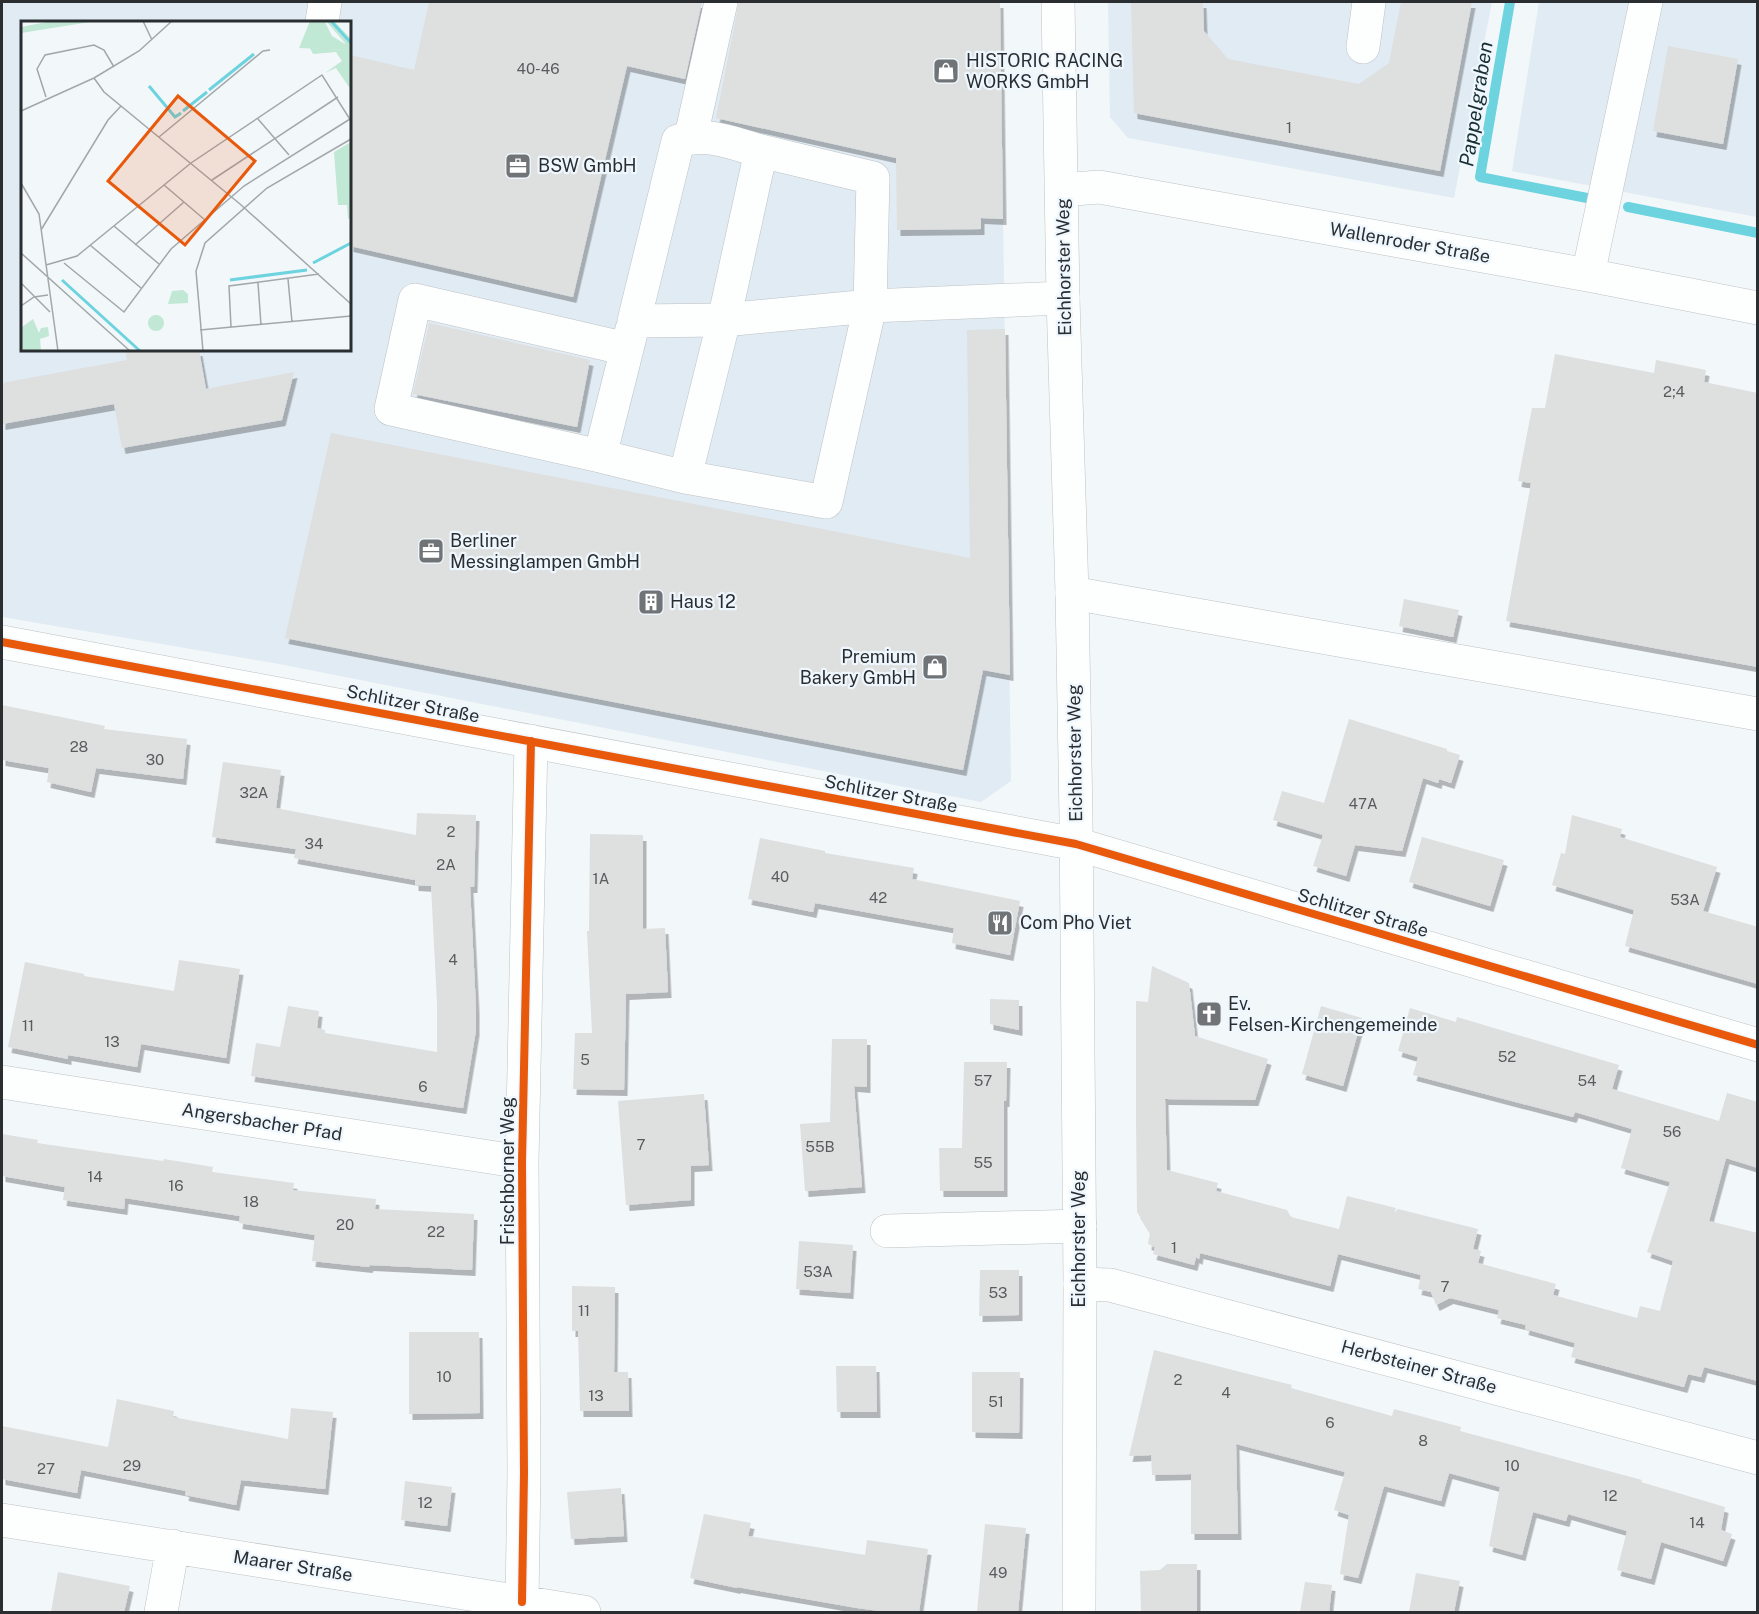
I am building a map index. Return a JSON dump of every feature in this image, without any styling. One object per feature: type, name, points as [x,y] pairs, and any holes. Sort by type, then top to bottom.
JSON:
[{"type":"street","points":[[322,21],[325,2]]},
{"type":"street","points":[[691,136],[722,2]]},
{"type":"street","name":"Eichhorster Weg","points":[[1058,2],[1076,844],[1080,1226],[1079,1612]]},
{"type":"street","points":[[1363,47],[1369,2]]},
{"type":"street","points":[[1588,275],[1646,2]]},
{"type":"street","points":[[600,456],[630,335],[678,141],[691,136],[704,136],[873,178],[870,306],[826,502],[685,477],[391,409],[415,300],[630,335],[724,320],[870,306],[1063,298]]},
{"type":"street","points":[[685,477],[724,320],[761,151]]},
{"type":"street","name":"Wallenroder Straße","points":[[1062,190],[1099,187],[1758,308]]},
{"type":"street","points":[[1072,593],[1758,714]]},
{"type":"street","name":"Schlitzer Straße","points":[[2,642],[1076,844],[1758,1045]]},
{"type":"street","name":"Frischborner Weg","points":[[522,1602],[524,1473],[522,1162],[531,741]]},
{"type":"street","name":"Angersbacher Pfad","points":[[2,1082],[522,1162]]},
{"type":"street","points":[[887,1231],[1080,1226]]},
{"type":"street","name":"Herbsteiner Straße","points":[[1080,1284],[1110,1285],[1758,1458]]},
{"type":"street","name":"Maarer Straße","points":[[2,1520],[584,1612]]},
{"type":"street","points":[[160,1612],[173,1546]]},
{"type":"shaded area","points":[[2,2],[1000,2],[1011,781],[981,802],[279,664],[2,617]]},
{"type":"shaded area","points":[[1108,2],[1492,2],[1454,198],[1128,138],[1110,117]]},
{"type":"shaded area","points":[[1539,2],[1757,2],[1757,217],[1512,171]]},
{"type":"building","points":[[429,2],[702,2],[685,79],[627,66],[573,297],[351,246],[351,55],[414,70]]},
{"type":"building","points":[[739,2],[1000,2],[1003,219],[981,218],[981,229],[897,230],[896,158],[716,118]]},
{"type":"building","points":[[1131,2],[1203,2],[1204,31],[1228,59],[1359,84],[1389,63],[1401,2],[1472,2],[1440,171],[1134,113]]},
{"type":"building","points":[[1668,46],[1738,59],[1723,144],[1653,131]]},
{"type":"building","points":[[429,323],[590,360],[577,427],[413,394]]},
{"type":"building","name":"Haus 12","points":[[1005,329],[1010,675],[983,670],[963,770],[285,638],[331,433],[970,558],[967,330]]},
{"type":"building","points":[[125,351],[199,351],[206,389],[294,372],[282,420],[122,448],[114,404],[2,424],[2,383],[127,360]]},
{"type":"building","points":[[1555,354],[1654,373],[1656,360],[1706,370],[1704,382],[1758,393],[1758,667],[1506,621],[1531,483],[1518,481],[1532,408],[1545,408]]},
{"type":"building","points":[[1404,599],[1459,610],[1453,637],[1399,626]]},
{"type":"building","points":[[2,705],[105,726],[104,729],[187,739],[183,779],[96,768],[91,792],[47,782],[49,768],[2,760]]},
{"type":"building","points":[[1349,719],[1460,755],[1451,783],[1439,779],[1438,783],[1423,778],[1402,851],[1355,845],[1346,876],[1313,866],[1323,835],[1273,820],[1282,791],[1324,803]]},
{"type":"building","points":[[223,762],[281,770],[276,808],[416,835],[417,813],[476,815],[474,887],[470,887],[476,1030],[463,1108],[251,1076],[256,1043],[280,1047],[288,1006],[319,1011],[317,1028],[325,1030],[325,1033],[437,1052],[431,886],[415,885],[415,880],[294,858],[296,849],[212,837]]},
{"type":"building","points":[[1572,815],[1622,829],[1620,837],[1717,867],[1703,911],[1758,927],[1758,984],[1625,946],[1634,910],[1552,885],[1561,853],[1565,854]]},
{"type":"building","points":[[590,834],[643,835],[643,929],[665,928],[668,992],[626,994],[624,1090],[573,1089],[575,1033],[592,1033],[587,931],[589,931]]},
{"type":"building","points":[[1422,837],[1504,860],[1490,906],[1409,882]]},
{"type":"building","points":[[760,838],[825,851],[825,853],[914,868],[912,879],[1020,901],[1010,955],[952,943],[954,928],[815,903],[813,912],[748,899]]},
{"type":"building","points":[[179,960],[240,969],[226,1058],[141,1044],[137,1067],[68,1055],[68,1059],[8,1047],[25,962],[84,974],[84,976],[174,991]]},
{"type":"building","points":[[1152,966],[1189,983],[1195,1036],[1268,1059],[1255,1100],[1165,1099],[1167,1170],[1218,1183],[1216,1191],[1287,1210],[1291,1217],[1339,1229],[1347,1196],[1396,1208],[1394,1213],[1398,1209],[1478,1229],[1473,1249],[1481,1251],[1478,1263],[1556,1284],[1553,1295],[1637,1318],[1640,1306],[1660,1311],[1673,1261],[1647,1252],[1670,1182],[1621,1168],[1632,1129],[1575,1112],[1573,1117],[1413,1075],[1418,1057],[1398,1051],[1410,1008],[1456,1022],[1457,1017],[1619,1065],[1612,1089],[1719,1121],[1727,1093],[1758,1102],[1758,1168],[1726,1158],[1709,1221],[1758,1233],[1758,1381],[1704,1367],[1701,1377],[1688,1374],[1684,1387],[1571,1357],[1575,1343],[1525,1329],[1526,1325],[1497,1318],[1499,1310],[1450,1298],[1436,1305],[1431,1292],[1418,1289],[1421,1275],[1338,1254],[1330,1286],[1200,1253],[1194,1265],[1153,1254],[1155,1247],[1148,1244],[1150,1233],[1137,1212],[1136,1119],[1136,1001],[1148,1002]]},
{"type":"building","points":[[990,999],[1019,1000],[1019,1030],[990,1024]]},
{"type":"building","points":[[1321,1006],[1362,1018],[1343,1086],[1302,1074]]},
{"type":"building","points":[[832,1039],[867,1039],[867,1087],[854,1086],[862,1187],[805,1191],[800,1124],[830,1122]]},
{"type":"building","points":[[964,1062],[1007,1062],[1006,1101],[1004,1101],[1004,1191],[940,1191],[939,1148],[962,1148]]},
{"type":"building","points":[[704,1094],[709,1165],[691,1166],[691,1200],[626,1205],[618,1101]]},
{"type":"building","points":[[2,1134],[38,1140],[37,1143],[213,1167],[212,1172],[294,1183],[293,1190],[376,1199],[375,1209],[474,1214],[472,1270],[370,1265],[369,1267],[312,1261],[315,1235],[239,1223],[240,1216],[125,1198],[124,1209],[63,1200],[65,1187],[2,1176]]},
{"type":"building","points":[[799,1241],[853,1245],[850,1293],[796,1289]]},
{"type":"building","points":[[980,1270],[1019,1270],[1019,1315],[979,1316]]},
{"type":"building","points":[[572,1286],[615,1287],[614,1372],[628,1372],[629,1411],[580,1411],[578,1331],[572,1331]]},
{"type":"building","points":[[409,1332],[479,1332],[480,1413],[409,1414]]},
{"type":"building","points":[[1154,1350],[1292,1385],[1291,1388],[1392,1416],[1394,1409],[1461,1427],[1460,1431],[1642,1480],[1641,1482],[1725,1507],[1721,1530],[1732,1534],[1723,1561],[1661,1542],[1651,1579],[1617,1570],[1627,1531],[1568,1514],[1566,1521],[1533,1512],[1522,1555],[1489,1546],[1500,1487],[1449,1473],[1441,1501],[1384,1486],[1358,1578],[1340,1574],[1349,1515],[1334,1510],[1345,1472],[1236,1444],[1238,1534],[1191,1534],[1191,1474],[1152,1475],[1151,1455],[1129,1456]]},
{"type":"building","points":[[836,1366],[876,1366],[877,1412],[837,1412]]},
{"type":"building","points":[[972,1372],[1020,1372],[1019,1433],[972,1432]]},
{"type":"building","points":[[117,1399],[174,1411],[173,1417],[288,1439],[291,1408],[333,1412],[325,1489],[241,1480],[236,1505],[185,1495],[186,1491],[81,1470],[77,1493],[2,1479],[2,1426],[108,1447]]},
{"type":"building","points":[[405,1481],[452,1487],[447,1526],[401,1520]]},
{"type":"building","points":[[621,1488],[624,1536],[571,1539],[567,1492]]},
{"type":"building","points":[[704,1514],[751,1523],[748,1536],[865,1555],[867,1540],[928,1549],[919,1612],[888,1612],[857,1608],[690,1578]]},
{"type":"building","points":[[985,1524],[1026,1528],[1018,1612],[977,1612]]},
{"type":"building","points":[[1167,1564],[1197,1564],[1197,1612],[1141,1612],[1140,1571],[1160,1570]]},
{"type":"building","points":[[58,1572],[130,1586],[124,1612],[51,1612]]},
{"type":"building","points":[[1416,1573],[1460,1581],[1454,1612],[1409,1612]]},
{"type":"building","points":[[1305,1582],[1332,1585],[1329,1612],[1300,1612]]},
{"type":"waterway","name":"Pappelgraben","points":[[1510,2],[1480,177],[1587,198]]},
{"type":"waterway","name":"Pappelgraben","points":[[1628,207],[1758,233]]},
{"type":"cycle path","points":[[2,642],[1076,844],[1758,1045]]},
{"type":"cycle path","points":[[522,1602],[524,1473],[522,1162],[531,741]]},
{"type":"place","name":"HISTORIC RACING WORKS GmbH","points":[[946,71]]},
{"type":"place","name":"BSW GmbH","points":[[518,166]]},
{"type":"place","name":"Berliner Messinglampen GmbH","points":[[431,551]]},
{"type":"place","name":"Haus 12","points":[[651,602]]},
{"type":"place","name":"Premium Bakery GmbH","points":[[935,667]]},
{"type":"place","name":"Com Pho Viet","points":[[1000,923]]},
{"type":"place","name":"Ev. Felsen-Kirchengemeinde","points":[[1209,1014]]}]
